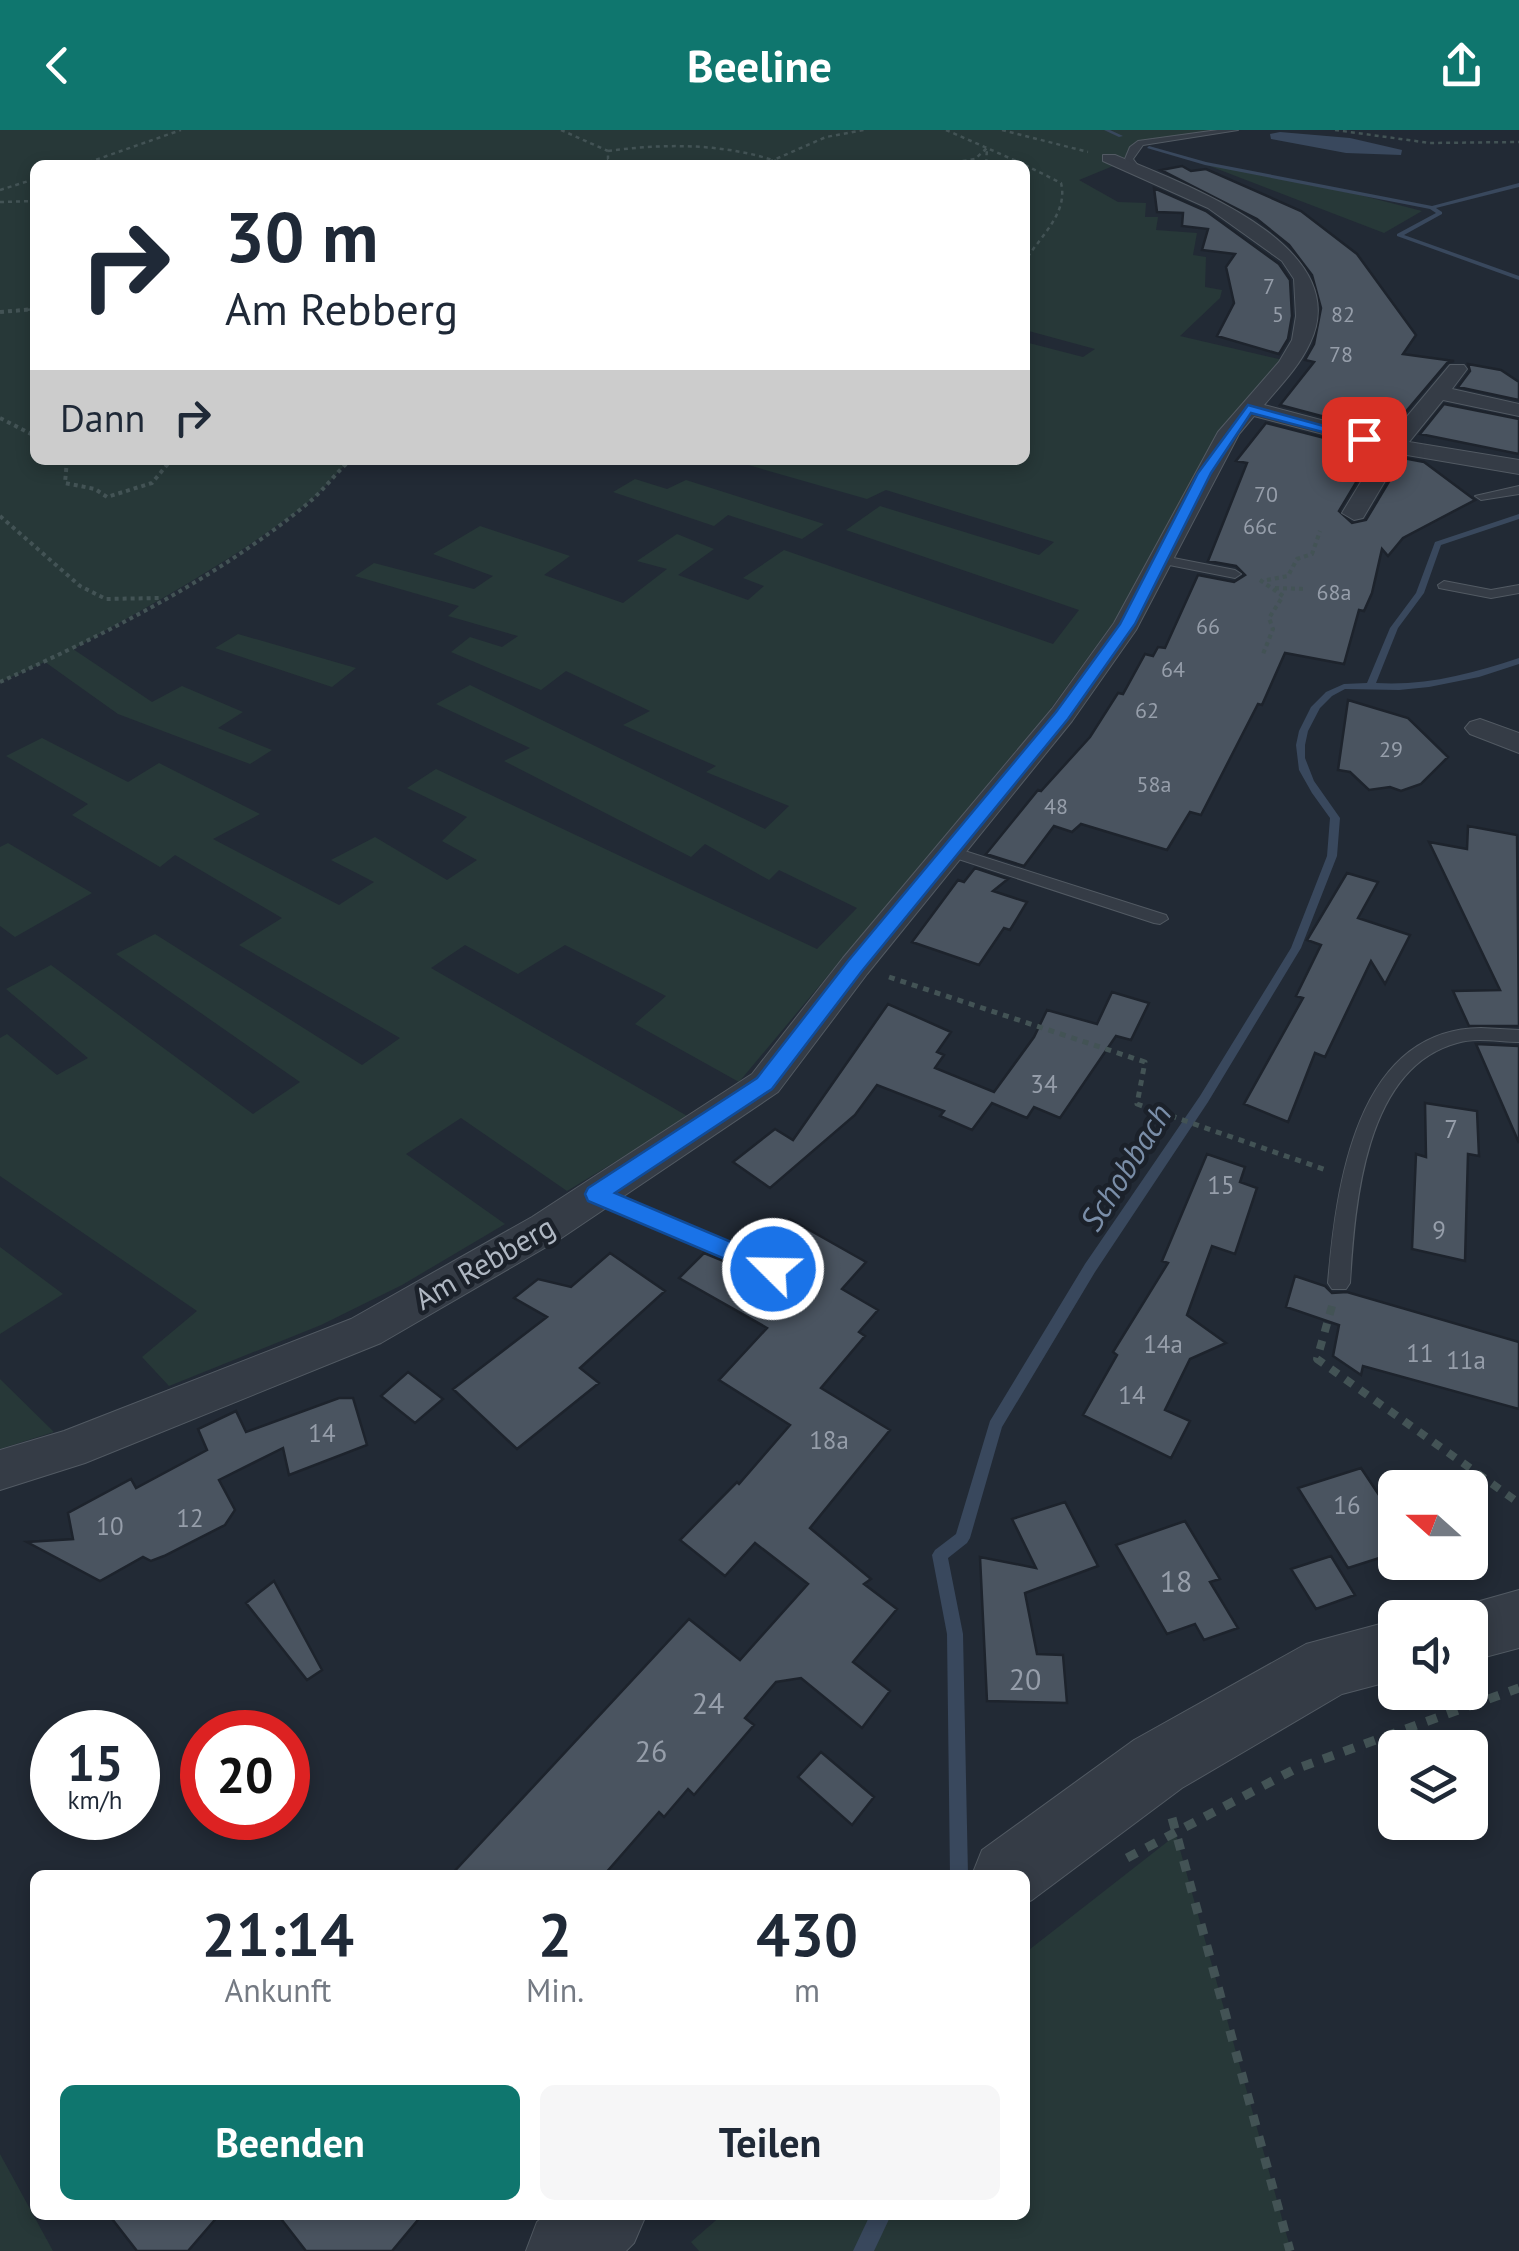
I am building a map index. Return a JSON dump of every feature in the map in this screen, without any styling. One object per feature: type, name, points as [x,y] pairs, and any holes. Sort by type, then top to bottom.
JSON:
[{"type":"street","name":"Am Rebberg","points":[[0,1470],[70,1449],[366,1331],[596,1194],[765,1083],[855,966],[1073,700],[1127,624],[1228,432],[1287,364],[1302,340],[1306,316],[1303,279],[1289,257],[1214,204],[1108,158]]},
{"type":"street","points":[[1354,512],[1394,446],[1456,369]]},
{"type":"street","points":[[1440,393],[1511,437]]},
{"type":"street","points":[[1248,408],[1394,446],[1511,437]]},
{"type":"street","points":[[1480,728],[1519,744]]},
{"type":"street","points":[[1488,1627],[1519,1619]]},
{"type":"street","points":[[1014,1870],[1158,1764],[1330,1666],[1378,1654]]},
{"type":"street","points":[[566,2251],[600,2220]]},
{"type":"lane","points":[[1139,169],[1130,159],[1141,143],[1234,130]]},
{"type":"lane","points":[[1480,496],[1519,490]]},
{"type":"lane","points":[[1158,560],[1236,574]]},
{"type":"lane","points":[[1444,585],[1491,594],[1519,590]]},
{"type":"lane","points":[[949,851],[1160,918]]},
{"type":"lane","points":[[1339,1283],[1350,1178],[1374,1114],[1394,1080],[1434,1044],[1458,1036],[1519,1036]]},
{"type":"lane","points":[[596,1194],[773,1269]]},
{"type":"path","points":[[95,160],[182,130]]},
{"type":"path","points":[[561,130],[608,151],[689,147],[736,150],[774,160]]},
{"type":"path","points":[[780,160],[826,137],[864,130]]},
{"type":"path","points":[[946,130],[1014,160]]},
{"type":"path","points":[[1002,130],[1108,158]]},
{"type":"path","points":[[1335,130],[1430,143],[1519,142]]},
{"type":"path","points":[[969,160],[986,148]]},
{"type":"path","points":[[986,148],[986,160]]},
{"type":"path","points":[[608,151],[609,160]]},
{"type":"path","points":[[1030,167],[1061,182],[1066,193],[1030,252]]},
{"type":"path","points":[[0,190],[30,181]]},
{"type":"path","points":[[8,188],[0,195],[20,201]]},
{"type":"path","points":[[0,202],[30,201]]},
{"type":"path","points":[[0,312],[30,309]]},
{"type":"path","points":[[0,418],[30,433]]},
{"type":"path","points":[[67,465],[65,483],[94,489],[107,497],[152,483],[167,465]]},
{"type":"path","points":[[0,682],[72,649],[164,598],[309,502],[345,465]]},
{"type":"path","points":[[2,518],[80,586],[106,600],[164,598]]},
{"type":"path","points":[[1236,574],[1262,580],[1289,578],[1295,572],[1297,558],[1312,554],[1320,531]]},
{"type":"path","points":[[1262,580],[1283,596],[1269,618],[1273,629],[1263,654]]},
{"type":"path","points":[[1278,580],[1288,586]]},
{"type":"path","points":[[1275,588],[1302,588]]},
{"type":"path","points":[[855,966],[1145,1062],[1137,1104],[1350,1178]]},
{"type":"path","points":[[1339,1283],[1317,1359],[1519,1503]]},
{"type":"path","points":[[1176,1835],[1292,1770],[1519,1688]]},
{"type":"path","points":[[1158,1764],[1290,2251]]},
{"type":"shaded area","points":[[0,130],[1234,130],[1141,143],[1130,159],[1079,180],[1118,202],[1146,203],[1145,217],[1158,217],[1156,230],[1197,233],[1193,255],[1206,257],[1205,287],[1222,290],[1220,298],[1180,336],[1287,361],[1116,619],[1049,711],[739,1082],[635,1024],[666,996],[565,945],[518,974],[465,945],[431,968],[689,1117],[567,1191],[461,1118],[406,1154],[505,1224],[402,1285],[321,1325],[169,1386],[142,1357],[197,1311],[0,1176],[0,1038],[7,1034],[57,1075],[88,1058],[6,989],[51,965],[253,1114],[300,1082],[116,954],[155,934],[362,1065],[400,1038],[239,945],[282,918],[175,855],[160,867],[72,815],[88,804],[6,756],[42,738],[128,782],[159,763],[260,814],[213,839],[339,905],[374,882],[331,860],[375,837],[447,880],[477,860],[442,841],[467,817],[407,788],[436,769],[817,949],[857,908],[779,870],[769,880],[705,844],[691,857],[504,761],[530,748],[436,704],[470,685],[765,829],[789,806],[706,772],[716,766],[623,725],[650,711],[566,671],[541,690],[451,652],[470,637],[502,647],[518,636],[448,616],[459,606],[355,576],[374,563],[474,589],[493,576],[433,554],[480,526],[570,556],[544,575],[623,603],[667,569],[637,561],[677,534],[714,549],[678,575],[748,600],[764,586],[743,578],[784,550],[1053,644],[1079,610],[846,530],[880,506],[1039,555],[1054,542],[886,490],[867,499],[748,465],[1030,465],[1030,343],[1083,357],[1095,349],[1030,331],[1030,160],[30,160],[30,465],[345,465],[312,499],[250,544],[73,649],[152,702],[182,686],[243,712],[218,728],[272,750],[250,764],[118,714],[45,662],[0,682]]},
{"type":"shaded area","points":[[1202,163],[1356,194],[1422,211],[1384,233]]},
{"type":"shaded area","points":[[635,479],[667,489],[686,480],[824,524],[802,539],[728,515],[714,526],[613,492]]},
{"type":"shaded area","points":[[238,634],[356,668],[332,687],[215,648]]},
{"type":"shaded area","points":[[8,843],[92,893],[15,937],[0,926],[0,847]]},
{"type":"shaded area","points":[[0,1247],[63,1294],[0,1334]]},
{"type":"shaded area","points":[[0,1379],[54,1432],[0,1449]]},
{"type":"shaded area","points":[[1176,1835],[1291,2251],[699,2251],[691,2242],[716,2220],[1030,2220],[1030,1949]]},
{"type":"shaded area","points":[[0,2154],[30,2209],[30,2220],[36,2220],[53,2251],[0,2251]]},
{"type":"water","points":[[1270,134],[1350,138],[1402,150],[1401,155],[1346,153],[1271,139]]},
{"type":"building","points":[[1182,166],[1191,171],[1206,169],[1301,211],[1357,254],[1416,335],[1403,354],[1454,361],[1447,363],[1392,428],[1373,424],[1385,433],[1280,405],[1314,362],[1305,360],[1314,344],[1321,308],[1312,275],[1289,245],[1257,219],[1161,170]]},
{"type":"building","points":[[1154,188],[1206,211],[1279,264],[1290,280],[1292,316],[1288,339],[1279,354],[1217,336],[1234,303],[1226,267],[1235,254],[1202,250],[1208,229],[1182,226],[1183,213],[1157,212]]},
{"type":"building","points":[[1468,364],[1501,370],[1519,382],[1519,400],[1458,387],[1470,371]]},
{"type":"building","points":[[1444,404],[1519,419],[1519,454],[1420,434]]},
{"type":"building","points":[[1266,423],[1375,451],[1339,511],[1352,523],[1366,520],[1403,458],[1424,462],[1475,500],[1403,538],[1388,556],[1382,549],[1372,593],[1364,611],[1359,610],[1344,664],[1285,653],[1262,705],[1258,704],[1201,815],[1190,812],[1167,850],[1081,824],[1072,832],[1054,826],[1024,866],[986,854],[1038,790],[1090,737],[1118,693],[1123,694],[1145,654],[1153,656],[1158,647],[1165,648],[1198,575],[1234,582],[1245,575],[1236,566],[1208,561],[1247,463],[1236,461]]},
{"type":"building","points":[[1348,700],[1408,718],[1448,757],[1421,784],[1401,791],[1390,787],[1369,790],[1350,772],[1338,770]]},
{"type":"building","points":[[1468,826],[1517,835],[1519,1026],[1469,1026],[1453,991],[1500,990],[1429,842],[1467,849]]},
{"type":"building","points":[[975,868],[1008,879],[993,891],[1027,902],[1010,930],[1004,928],[979,965],[912,942],[958,880],[964,882]]},
{"type":"building","points":[[1347,873],[1378,882],[1358,918],[1410,935],[1385,984],[1371,961],[1325,1057],[1315,1053],[1288,1122],[1244,1104],[1303,998],[1296,996],[1321,945],[1307,940]]},
{"type":"building","points":[[1112,992],[1149,1003],[1131,1040],[1116,1036],[1060,1118],[1034,1107],[1027,1118],[992,1103],[972,1130],[940,1116],[944,1111],[877,1085],[855,1115],[770,1188],[733,1162],[775,1129],[793,1140],[888,1004],[951,1032],[937,1052],[944,1055],[935,1068],[994,1092],[1034,1037],[1047,1010],[1097,1024]]},
{"type":"building","points":[[1476,1044],[1519,1046],[1519,1143]]},
{"type":"building","points":[[1425,1103],[1477,1111],[1479,1156],[1468,1154],[1465,1261],[1412,1249],[1416,1154],[1426,1157]]},
{"type":"building","points":[[1207,1154],[1245,1167],[1240,1182],[1257,1188],[1235,1254],[1212,1246],[1187,1315],[1226,1343],[1190,1359],[1165,1410],[1190,1421],[1171,1458],[1083,1415],[1117,1355],[1113,1352],[1168,1263],[1162,1261]]},
{"type":"building","points":[[790,1219],[866,1262],[842,1289],[878,1310],[859,1332],[865,1336],[821,1388],[890,1430],[810,1528],[871,1579],[864,1584],[897,1609],[853,1662],[890,1691],[862,1728],[801,1678],[776,1682],[745,1718],[754,1725],[694,1795],[688,1789],[664,1817],[659,1812],[608,1870],[456,1870],[689,1619],[740,1660],[808,1584],[755,1543],[725,1576],[680,1540],[739,1484],[790,1425],[719,1380],[767,1328],[679,1278],[704,1253],[765,1278],[780,1279],[786,1271],[783,1261],[745,1244]]},
{"type":"building","points":[[610,1253],[665,1291],[580,1368],[599,1383],[517,1449],[453,1389],[547,1317],[514,1298],[538,1279],[571,1287]]},
{"type":"building","points":[[1295,1276],[1325,1286],[1332,1293],[1347,1292],[1519,1342],[1519,1409],[1363,1366],[1361,1375],[1333,1356],[1339,1325],[1286,1307]]},
{"type":"building","points":[[408,1372],[443,1399],[415,1423],[381,1396]]},
{"type":"building","points":[[339,1398],[353,1398],[367,1445],[289,1475],[283,1448],[219,1480],[235,1510],[225,1525],[164,1556],[151,1561],[143,1557],[100,1581],[27,1542],[73,1539],[68,1513],[131,1479],[136,1488],[207,1450],[198,1429],[236,1411],[246,1432]]},
{"type":"building","points":[[1361,1468],[1378,1494],[1378,1558],[1348,1568],[1298,1488]]},
{"type":"building","points":[[1065,1502],[1098,1566],[1025,1593],[1037,1654],[1063,1655],[1067,1703],[987,1701],[980,1557],[1036,1568],[1012,1519]]},
{"type":"building","points":[[1185,1521],[1220,1579],[1210,1582],[1238,1628],[1204,1640],[1195,1624],[1167,1634],[1116,1545]]},
{"type":"building","points":[[1331,1556],[1355,1595],[1316,1609],[1291,1569]]},
{"type":"building","points":[[274,1581],[322,1670],[307,1680],[246,1603]]},
{"type":"building","points":[[821,1752],[874,1797],[852,1825],[798,1777]]},
{"type":"building","points":[[113,2220],[215,2220],[188,2251],[137,2251]]},
{"type":"building","points":[[282,2220],[418,2220],[392,2251],[306,2251]]},
{"type":"waterway","points":[[1106,130],[1121,136]]},
{"type":"waterway","points":[[1149,147],[1205,163],[1432,208]]},
{"type":"waterway","points":[[1432,208],[1519,185]]},
{"type":"waterway","points":[[1432,208],[1440,213],[1399,235],[1519,278]]},
{"type":"waterway","points":[[1370,686],[1394,628],[1420,593],[1438,544],[1519,516]]},
{"type":"waterway","name":"Schobbach","points":[[1370,686],[1429,684],[1519,661]]},
{"type":"waterway","name":"Schobbach","points":[[959,1870],[955,1634],[940,1555],[962,1538],[995,1425],[1090,1268],[1204,1099],[1296,948],[1332,856],[1335,818],[1309,781],[1300,758],[1300,745],[1313,712],[1329,694],[1344,687],[1370,686]]},
{"type":"waterway","name":"Schobbach","points":[[863,2251],[878,2220]]},
{"type":"route","points":[[773,1269],[596,1194],[765,1083],[855,966],[1062,716],[1127,624],[1205,473],[1228,432],[1248,408],[1364,439]]}]
